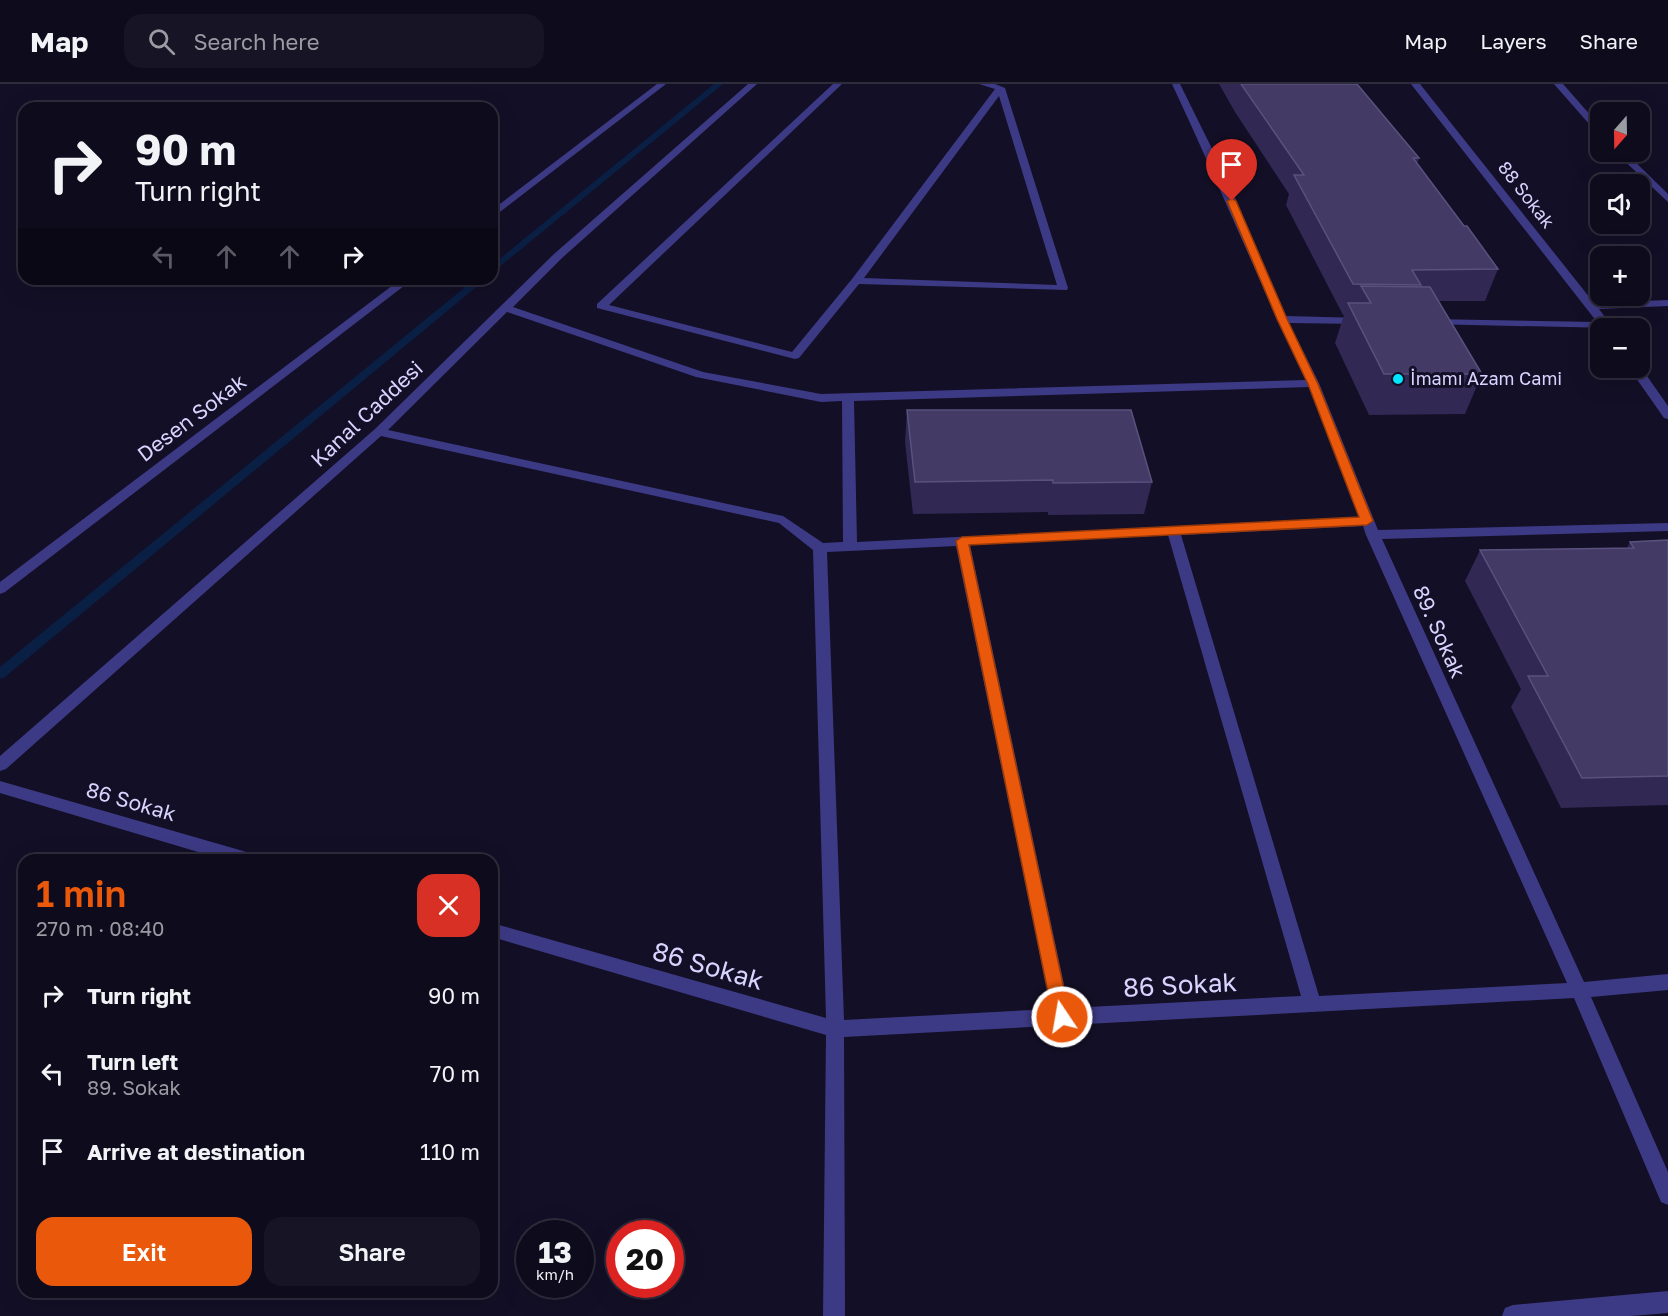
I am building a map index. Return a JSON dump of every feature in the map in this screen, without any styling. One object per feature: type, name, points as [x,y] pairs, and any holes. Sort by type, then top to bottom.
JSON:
[{"type":"street","points":[[498,210],[662,84]]},
{"type":"street","name":"Kanal Caddesi","points":[[0,765],[379,432],[558,256],[753,84]]},
{"type":"street","points":[[838,84],[601,306],[795,356],[856,281],[1001,88]]},
{"type":"street","points":[[983,84],[1001,88]]},
{"type":"street","name":"89. Sokak","points":[[1176,84],[1223,181],[1282,319],[1313,384],[1372,536],[1579,990],[1668,1195]]},
{"type":"street","name":"88 Sokak","points":[[1415,84],[1600,318]]},
{"type":"street","points":[[1558,84],[1590,120]]},
{"type":"street","points":[[856,281],[1063,288],[1001,88]]},
{"type":"street","points":[[1630,162],[1668,199]]},
{"type":"street","name":"Desen Sokak","points":[[0,589],[400,285]]},
{"type":"street","points":[[1650,304],[1668,303]]},
{"type":"street","points":[[506,308],[700,375],[822,398],[1313,384]]},
{"type":"street","points":[[1282,319],[1378,321]]},
{"type":"street","points":[[1414,321],[1590,326]]},
{"type":"street","points":[[1642,378],[1668,415]]},
{"type":"street","points":[[848,398],[850,546]]},
{"type":"street","points":[[379,432],[783,520],[820,548],[1367,521]]},
{"type":"street","points":[[1372,536],[1668,527]]},
{"type":"street","points":[[1173,531],[1312,1004]]},
{"type":"street","points":[[962,541],[1062,1017]]},
{"type":"street","points":[[820,548],[835,1029],[834,1316]]},
{"type":"street","name":"86 Sokak","points":[[0,787],[229,854]]},
{"type":"street","name":"86 Sokak","points":[[498,932],[835,1029],[1579,990],[1668,981]]},
{"type":"street","points":[[1513,1316],[1668,1302]]},
{"type":"building","points":[[1241,84],[1357,84],[1419,158],[1413,158],[1498,269],[1412,270],[1421,285],[1353,284],[1294,175],[1304,175]]},
{"type":"building","points":[[1361,286],[1430,287],[1482,374],[1384,374],[1348,303],[1371,303]]},
{"type":"building","points":[[907,410],[1131,410],[1152,482],[1053,483],[1053,480],[915,482]]},
{"type":"building","points":[[1668,540],[1668,776],[1582,778],[1528,676],[1548,676],[1480,550],[1634,548],[1630,542]]},
{"type":"waterway","points":[[498,265],[719,84]]},
{"type":"waterway","points":[[0,674],[474,285]]},
{"type":"place","name":"İmamı Azam Cami","points":[[1398,379]]},
{"type":"route","points":[[1062,1017],[962,541],[1367,521],[1313,384],[1282,319],[1232,201]]}]
